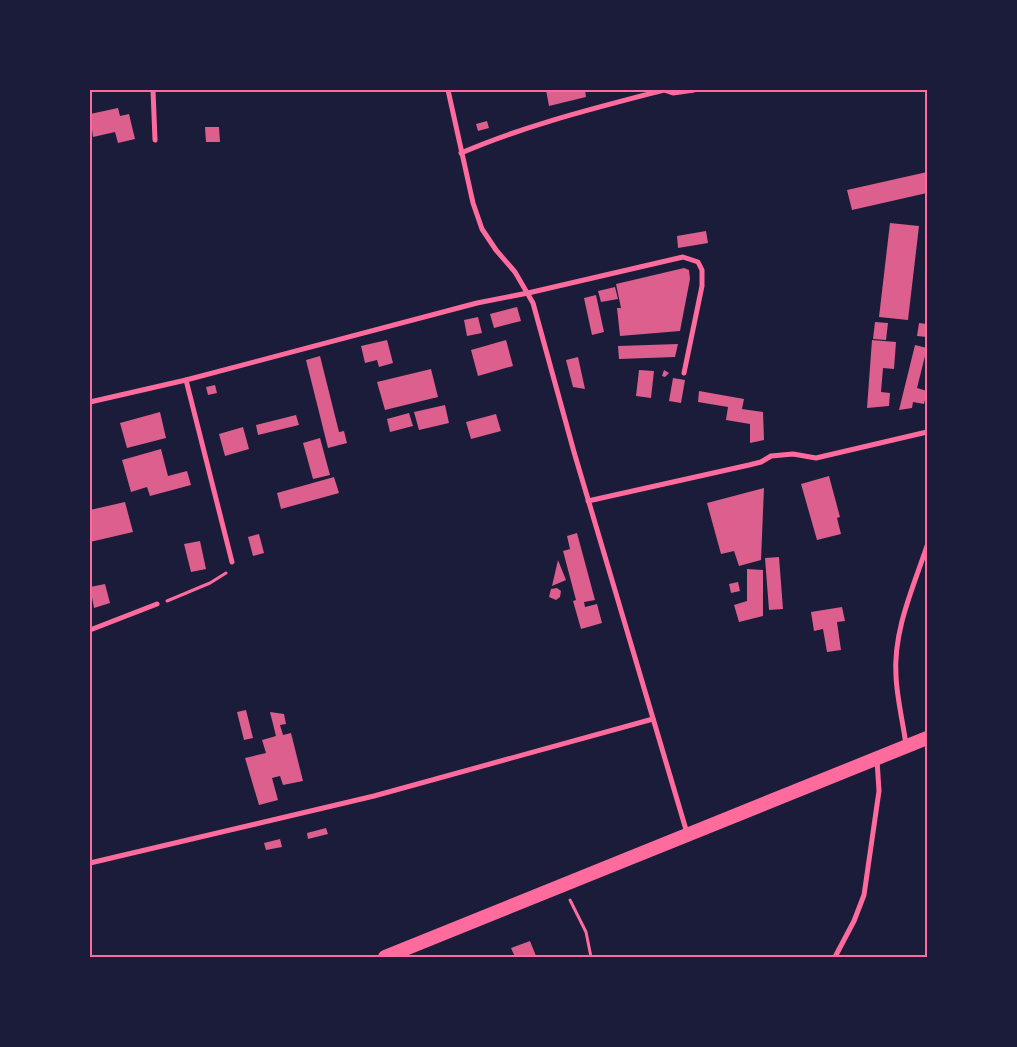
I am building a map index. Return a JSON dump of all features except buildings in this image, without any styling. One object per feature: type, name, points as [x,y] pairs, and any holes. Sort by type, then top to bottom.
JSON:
[{"type":"highway","points":[[385,957],[927,738]]},
{"type":"street","points":[[153,90],[155,140]]},
{"type":"street","points":[[448,90],[473,203],[482,229],[528,293],[688,836]]},
{"type":"street","points":[[461,153],[517,130],[582,111],[664,90],[673,92],[694,90]]},
{"type":"street","points":[[90,402],[186,380],[477,302],[528,293],[673,258],[692,259],[698,262],[702,270],[702,286],[684,373]]},
{"type":"street","points":[[186,380],[232,562]]},
{"type":"street","points":[[588,501],[749,465],[761,462],[771,456],[793,454],[816,458],[927,432]]},
{"type":"street","points":[[906,747],[896,677],[896,662],[903,618],[927,546]]},
{"type":"street","points":[[90,630],[157,604]]},
{"type":"street","points":[[90,863],[384,794],[653,719]]},
{"type":"street","points":[[835,957],[854,921],[864,895],[879,792],[876,759]]},
{"type":"path","points":[[157,604],[182,596],[210,583],[225,574],[232,562]]},
{"type":"path","points":[[562,886],[586,932],[591,957]]}]
